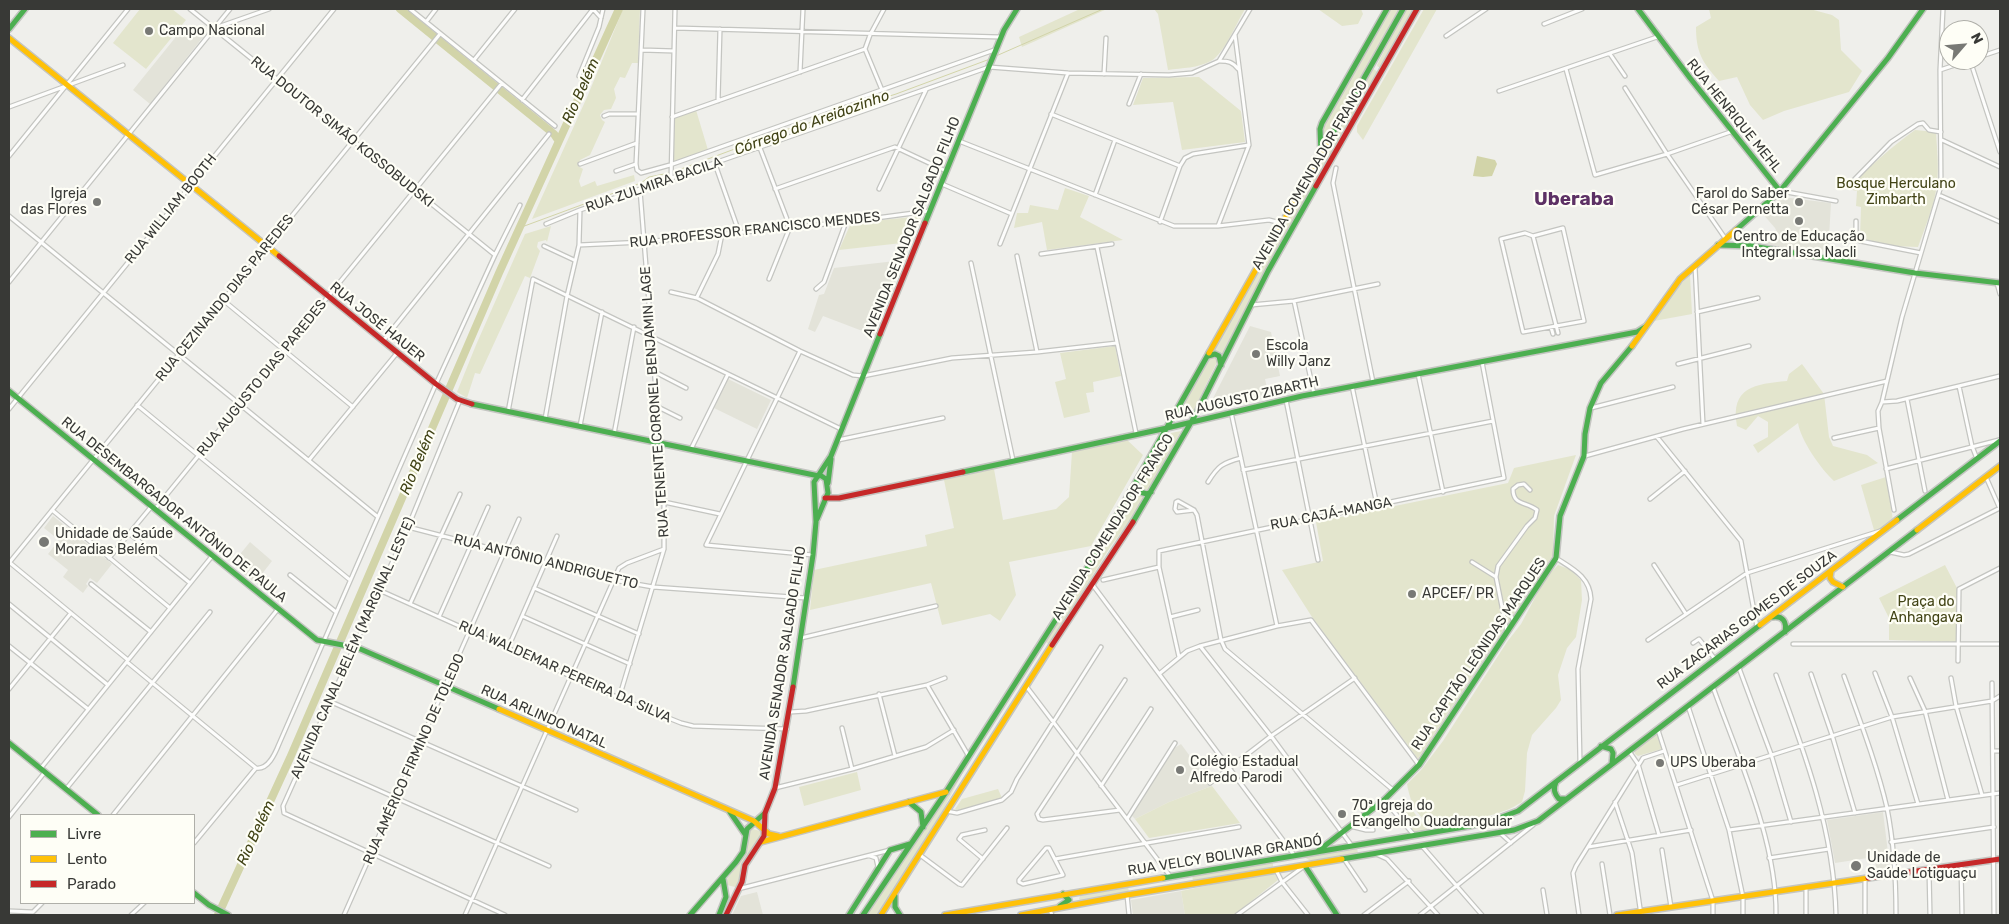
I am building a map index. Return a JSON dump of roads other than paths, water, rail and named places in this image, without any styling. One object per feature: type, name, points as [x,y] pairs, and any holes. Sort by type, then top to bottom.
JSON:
[{"type":"main road","points":[[9,29],[25,9]]},
{"type":"main road","name":"AVENIDA SENADOR SALGADO FILHO","points":[[726,915],[742,882],[745,865],[755,847],[761,842],[765,813],[775,788],[787,729],[812,555],[816,522],[814,486],[838,440],[993,57],[1017,9]]},
{"type":"main road","name":"AVENIDA COMENDADOR FRANCO","points":[[1321,154],[1320,129],[1322,123],[1387,9]]},
{"type":"main road","name":"AVENIDA COMENDADOR FRANCO","points":[[863,915],[946,792],[1079,584],[1403,9]]},
{"type":"main road","name":"AVENIDA COMENDADOR FRANCO","points":[[881,915],[1025,686],[1152,491],[1192,421],[1272,264],[1418,9]]},
{"type":"main road","name":"RUA HENRIQUE MEHL","points":[[1638,9],[1696,88],[1734,131],[1780,191]]},
{"type":"main road","name":"RUA CAPITÃO LEÔNIDAS MARQUES","points":[[1316,852],[1384,800],[1419,765],[1556,558],[1560,516],[1584,456],[1585,434],[1590,408],[1601,383],[1649,323],[1678,281],[1780,191],[1887,59],[1922,9]]},
{"type":"main road","name":"RUA JOSÉ HAUER","points":[[9,38],[397,353],[458,400],[508,412],[819,475]]},
{"type":"main road","points":[[1373,62],[1372,65],[1375,69],[1383,70]]},
{"type":"main road","points":[[1726,238],[1735,246]]},
{"type":"main road","points":[[1718,245],[1752,246],[1915,273],[1999,283]]},
{"type":"main road","points":[[1705,258],[1716,251],[1735,246]]},
{"type":"main road","name":"RUA AUGUSTO ZIBARTH","points":[[825,499],[839,498],[1136,433],[1167,428],[1352,386],[1637,332],[1649,323]]},
{"type":"main road","points":[[1208,356],[1215,354],[1219,356],[1221,360],[1220,366]]},
{"type":"main road","name":"RUA DESEMBARGADOR ANTÔNIO DE PAULA","points":[[9,391],[309,635],[325,642]]},
{"type":"main road","name":"RUA ZACARIAS GOMES DE SOUZA","points":[[1508,816],[1518,811],[1556,782],[2000,440]]},
{"type":"main road","name":"AVENIDA SENADOR SALGADO FILHO","points":[[816,522],[825,499],[831,456]]},
{"type":"main road","points":[[1538,821],[2000,466]]},
{"type":"main road","points":[[803,473],[809,476],[814,486]]},
{"type":"main road","points":[[819,475],[824,476],[832,494],[839,498]]},
{"type":"main road","points":[[1135,484],[1140,492],[1147,494],[1152,491]]},
{"type":"main road","points":[[815,496],[819,500],[825,499]]},
{"type":"main road","points":[[1831,571],[1831,580],[1838,587],[1844,587]]},
{"type":"main road","points":[[1772,616],[1784,619],[1786,623],[1785,632]]},
{"type":"main road","name":"RUA ARLINDO NATAL","points":[[325,642],[352,646],[446,685],[754,821]]},
{"type":"main road","points":[[1025,686],[1023,680],[1028,670],[1029,662]]},
{"type":"main road","points":[[9,743],[97,814]]},
{"type":"main road","points":[[1601,746],[1610,749],[1613,754],[1612,764]]},
{"type":"main road","points":[[1556,782],[1555,796],[1563,800],[1568,798]]},
{"type":"main road","points":[[761,842],[946,792]]},
{"type":"main road","points":[[909,801],[921,811],[923,816],[922,827]]},
{"type":"main road","name":"RUA ARLINDO NATAL","points":[[728,810],[745,834]]},
{"type":"main road","points":[[690,915],[742,852],[745,834],[749,826],[765,813]]},
{"type":"main road","name":"RUA VELCY BOLIVAR GRANDÓ","points":[[948,915],[1488,823],[1508,816]]},
{"type":"main road","points":[[754,821],[764,831],[778,836]]},
{"type":"main road","name":"RUA VELCY BOLIVAR GRANDÓ","points":[[1021,915],[1051,913],[1127,895],[1514,830],[1538,821]]},
{"type":"main road","points":[[1454,829],[1459,834],[1456,840]]},
{"type":"main road","points":[[1370,843],[1375,849],[1371,854]]},
{"type":"main road","points":[[849,915],[890,850],[910,844]]},
{"type":"main road","points":[[1617,915],[1641,914],[1713,901],[2000,859]]},
{"type":"main road","points":[[1305,866],[1337,915]]},
{"type":"main road","points":[[719,915],[726,896],[724,876]]},
{"type":"main road","points":[[724,887],[728,890],[737,890]]},
{"type":"main road","points":[[709,894],[724,887]]},
{"type":"main road","points":[[897,890],[895,907],[900,915]]},
{"type":"main road","points":[[1080,891],[1075,898],[1080,905]]},
{"type":"main road","points":[[195,894],[206,903],[228,915]]},
{"type":"main road","points":[[1051,913],[1068,902],[1068,897],[1064,894]]},
{"type":"street","points":[[9,156],[128,9]]},
{"type":"street","name":"RUA DOUTOR SIMÃO KOSSOBUDSKI","points":[[190,9],[495,255]]},
{"type":"street","points":[[9,282],[230,9]]},
{"type":"street","points":[[214,28],[269,9]]},
{"type":"street","name":"RUA WILLIAM BOOTH","points":[[9,409],[334,9]]},
{"type":"street","points":[[410,9],[439,35],[474,60],[501,85],[555,126]]},
{"type":"street","points":[[426,22],[436,9]]},
{"type":"street","points":[[474,60],[516,9]]},
{"type":"street","points":[[522,100],[593,9],[600,18]]},
{"type":"street","points":[[579,76],[599,27],[603,9]]},
{"type":"street","points":[[616,171],[636,164],[643,9]]},
{"type":"street","points":[[671,179],[675,9]]},
{"type":"street","points":[[800,72],[803,9]]},
{"type":"street","points":[[882,90],[865,49],[884,9]]},
{"type":"street","points":[[1219,61],[1250,9]]},
{"type":"street","points":[[1446,36],[1486,9]]},
{"type":"street","points":[[1544,24],[1582,9]]},
{"type":"street","points":[[675,28],[1001,38]]},
{"type":"street","points":[[718,101],[720,29]]},
{"type":"street","points":[[1218,226],[1248,145],[1235,34]]},
{"type":"street","name":"RUA CEZINANDO DIAS PAREDES","points":[[9,562],[439,35]]},
{"type":"street","points":[[1499,91],[1610,54],[1657,36]]},
{"type":"street","points":[[1104,74],[1106,38]]},
{"type":"street","name":"RUA ZULMIRA BACILA","points":[[636,164],[638,172],[644,173],[670,165],[997,48]]},
{"type":"street","points":[[672,116],[865,49]]},
{"type":"street","points":[[642,50],[674,51]]},
{"type":"street","points":[[1610,54],[1625,76]]},
{"type":"street","points":[[989,67],[1068,73],[1192,73],[1219,61],[1227,61],[1234,64],[1239,71]]},
{"type":"street","points":[[9,107],[123,65]]},
{"type":"street","name":"RUA ZULMIRA BACILA","points":[[546,224],[580,210],[989,67]]},
{"type":"street","points":[[1566,69],[1595,175],[1734,131]]},
{"type":"street","points":[[1894,510],[1879,428],[1878,411],[1882,402],[1902,317],[1939,195],[1942,176],[1940,70]]},
{"type":"street","points":[[1973,70],[2000,152]]},
{"type":"street","points":[[1000,244],[1068,73]]},
{"type":"street","points":[[1129,104],[1141,74]]},
{"type":"street","name":"RUA AUGUSTO DIAS PAREDES","points":[[109,558],[199,456],[501,85]]},
{"type":"street","points":[[1626,88],[1666,154],[1726,238]]},
{"type":"street","points":[[879,189],[926,90]]},
{"type":"street","points":[[604,116],[609,114],[638,114]]},
{"type":"street","points":[[1052,114],[1180,166]]},
{"type":"street","points":[[1852,182],[1891,142],[1918,124],[1923,124],[1929,130],[1941,132]]},
{"type":"street","points":[[383,341],[548,134]]},
{"type":"street","points":[[1095,195],[1115,140]]},
{"type":"street","points":[[1941,140],[2000,167]]},
{"type":"street","points":[[959,141],[1160,222],[1186,228],[1269,220],[1282,224]]},
{"type":"street","points":[[580,164],[637,143]]},
{"type":"street","points":[[1160,222],[1180,166],[1185,158],[1193,154],[1248,145]]},
{"type":"street","points":[[760,148],[790,227],[769,279]]},
{"type":"street","points":[[775,189],[894,148],[898,148],[947,171]]},
{"type":"street","points":[[715,164],[739,232]]},
{"type":"street","points":[[1336,168],[1333,182],[1374,382]]},
{"type":"street","points":[[941,184],[1012,214]]},
{"type":"street","name":"RUA TENENTE CORONEL BENJAMIN LAGE","points":[[619,698],[664,549],[664,502],[640,190]]},
{"type":"street","name":"RUA HENRIQUE MEHL","points":[[1780,191],[1836,201]]},
{"type":"street","points":[[1939,195],[2000,222]]},
{"type":"street","points":[[9,562],[192,717],[256,768],[259,769],[265,766],[275,752],[318,658],[378,516],[495,255],[520,205]]},
{"type":"street","points":[[545,419],[574,260],[579,245],[580,210]]},
{"type":"street","name":"RUA PROFESSOR FRANCISCO MENDES","points":[[579,245],[644,242],[846,222],[930,211]]},
{"type":"street","points":[[9,216],[378,516]]},
{"type":"street","points":[[1856,221],[1856,237],[1860,241],[1921,253]]},
{"type":"street","points":[[816,288],[824,282],[846,222]]},
{"type":"street","points":[[1563,228],[1584,321],[1523,332],[1501,239],[1524,234],[1533,236],[1563,228]]},
{"type":"street","points":[[697,298],[718,254],[722,234]]},
{"type":"street","points":[[1533,236],[1558,333]]},
{"type":"street","points":[[1041,254],[1112,244]]},
{"type":"street","points":[[544,246],[574,260]]},
{"type":"street","points":[[1097,247],[1136,433]]},
{"type":"street","points":[[1016,256],[1037,352]]},
{"type":"street","points":[[971,263],[1013,460]]},
{"type":"street","points":[[1695,266],[1703,424]]},
{"type":"street","points":[[508,412],[533,279],[842,429]]},
{"type":"street","points":[[1999,283],[2000,294]]},
{"type":"street","points":[[1251,305],[1294,301],[1378,284]]},
{"type":"street","points":[[671,292],[697,298],[800,351],[853,375],[863,376],[952,358],[1037,352],[1117,343]]},
{"type":"street","points":[[1697,312],[1758,298]]},
{"type":"street","points":[[223,300],[353,407]]},
{"type":"street","points":[[1294,301],[1314,394]]},
{"type":"street","points":[[580,426],[602,312]]},
{"type":"street","points":[[1553,334],[1551,327],[1554,322]]},
{"type":"street","points":[[614,434],[634,327]]},
{"type":"street","points":[[1678,364],[1750,346]]},
{"type":"street","points":[[800,351],[776,397],[706,545],[812,555]]},
{"type":"street","points":[[309,460],[397,353]]},
{"type":"street","points":[[1243,470],[1493,421],[1482,361]]},
{"type":"street","points":[[654,372],[686,388]]},
{"type":"street","points":[[691,449],[728,374]]},
{"type":"street","points":[[1418,374],[1443,492]]},
{"type":"street","points":[[1882,402],[1907,399],[2000,376]]},
{"type":"street","points":[[1584,456],[1703,424],[1887,381]]},
{"type":"street","points":[[1352,386],[1377,505]]},
{"type":"street","points":[[1959,386],[1972,446],[1977,459]]},
{"type":"street","points":[[1590,408],[1673,387]]},
{"type":"street","points":[[1907,399],[1925,491]]},
{"type":"street","name":"AVENIDA CANAL BELÉM (MARGINAL LESTE)","points":[[372,854],[284,813],[283,806],[352,646],[408,527],[458,400]]},
{"type":"street","points":[[1286,400],[1318,560]]},
{"type":"street","points":[[137,405],[350,580]]},
{"type":"street","points":[[657,407],[680,418]]},
{"type":"street","points":[[1231,412],[1277,626]]},
{"type":"street","points":[[838,440],[943,418]]},
{"type":"street","name":"RUA CAJÁ-MANGA","points":[[1159,567],[1159,551],[1504,478],[1493,421]]},
{"type":"street","points":[[1834,438],[1879,428]]},
{"type":"street","points":[[1657,437],[1741,541],[1757,628]]},
{"type":"street","points":[[1886,469],[2000,440]]},
{"type":"street","points":[[1208,482],[1218,467],[1225,462],[1241,458]]},
{"type":"street","points":[[1650,498],[1685,471]]},
{"type":"street","points":[[1890,552],[1904,555],[1909,554],[2000,509],[1986,478]]},
{"type":"street","points":[[1507,632],[1496,577],[1498,566],[1535,518],[1537,510],[1530,505],[1518,502],[1513,496],[1513,489],[1518,485],[1524,484],[1530,490]]},
{"type":"street","points":[[410,604],[460,494]]},
{"type":"street","points":[[1194,510],[1177,512],[1175,509],[1176,502],[1178,501],[1194,510],[1197,515],[1221,640],[1225,649],[1393,790]]},
{"type":"street","points":[[664,502],[720,514]]},
{"type":"street","points":[[439,617],[488,507]]},
{"type":"street","points":[[52,510],[170,608]]},
{"type":"street","name":"RUA AMÉRICO FIRMINO DE TOLEDO","points":[[344,915],[471,632],[519,519]]},
{"type":"street","name":"RUA ANTÔNIO ANDRIGUETTO","points":[[408,527],[613,580],[653,588],[806,598]]},
{"type":"street","points":[[1648,640],[1747,573],[1885,530]]},
{"type":"street","points":[[129,534],[190,583]]},
{"type":"street","points":[[508,648],[557,536]]},
{"type":"street","points":[[1860,537],[1864,538],[1866,544]]},
{"type":"street","points":[[466,915],[619,568],[664,549]]},
{"type":"street","points":[[9,817],[88,710],[213,555]]},
{"type":"street","points":[[1556,558],[1581,574],[1590,591],[1591,599],[1578,669],[1580,762]]},
{"type":"street","points":[[1472,562],[1496,577]]},
{"type":"street","points":[[1654,565],[1686,614]]},
{"type":"street","points":[[1103,580],[1159,567],[1179,657]]},
{"type":"street","points":[[1958,661],[1959,589],[2000,568]]},
{"type":"street","points":[[290,575],[336,612]]},
{"type":"street","points":[[1091,583],[1294,856]]},
{"type":"street","points":[[92,584],[151,632]]},
{"type":"street","points":[[534,588],[639,634]]},
{"type":"street","name":"RUA WALDEMAR PEREIRA DA SILVA","points":[[379,590],[619,698],[681,723],[693,726],[787,729]]},
{"type":"street","points":[[9,604],[108,685]]},
{"type":"street","points":[[800,638],[936,606]]},
{"type":"street","points":[[1502,606],[1508,606],[1509,613],[1514,621]]},
{"type":"street","points":[[114,814],[278,609]]},
{"type":"street","points":[[1170,617],[1198,610]]},
{"type":"street","points":[[66,789],[210,612]]},
{"type":"street","points":[[9,689],[71,613]]},
{"type":"street","points":[[1503,614],[1509,613]]},
{"type":"street","points":[[522,616],[630,664]]},
{"type":"street","points":[[1159,674],[1179,657],[1200,646],[1277,626],[1311,620],[1419,765]]},
{"type":"street","points":[[1693,643],[1700,639],[1716,659]]},
{"type":"street","points":[[1793,644],[2000,644]]},
{"type":"street","points":[[9,646],[88,710]]},
{"type":"street","points":[[1200,646],[1271,736],[1352,846]]},
{"type":"street","points":[[946,811],[957,814],[1002,800],[1011,792],[1053,721],[1101,647]]},
{"type":"street","points":[[1739,668],[1771,754],[1791,822]]},
{"type":"street","points":[[1811,674],[1832,735],[1855,813]]},
{"type":"street","points":[[1875,674],[1892,717],[1918,804]]},
{"type":"street","points":[[1776,675],[1802,745],[1824,818],[1835,884],[1836,915]]},
{"type":"street","points":[[1844,676],[1862,726],[1887,808],[1896,874],[1896,915]]},
{"type":"street","points":[[789,712],[806,712],[879,694],[927,685],[945,678]]},
{"type":"street","points":[[1210,784],[1271,736],[1355,678]]},
{"type":"street","points":[[1910,678],[1925,712],[1948,800]]},
{"type":"street","points":[[1951,678],[1956,706],[1982,796]]},
{"type":"street","points":[[1120,810],[1043,820],[1038,819],[1037,814],[1125,680]]},
{"type":"street","points":[[1992,683],[1994,915]]},
{"type":"street","points":[[927,685],[969,756]]},
{"type":"street","points":[[1025,686],[1170,877]]},
{"type":"street","points":[[1713,687],[1762,825],[1776,892],[1776,915]]},
{"type":"street","points":[[879,694],[895,756]]},
{"type":"street","points":[[1676,785],[1892,717],[1992,701],[2000,696]]},
{"type":"street","points":[[329,701],[576,810]]},
{"type":"street","points":[[1688,706],[1729,830],[1743,897],[1743,915]]},
{"type":"street","points":[[1102,786],[1151,709]]},
{"type":"street","points":[[842,728],[852,769]]},
{"type":"street","points":[[775,788],[852,769],[926,747],[954,730]]},
{"type":"street","points":[[1658,730],[1713,901],[1713,915]]},
{"type":"street","points":[[1127,820],[1175,743]]},
{"type":"street","points":[[1629,750],[1638,764],[1659,835]]},
{"type":"street","points":[[1635,757],[1643,758],[1664,751]]},
{"type":"street","points":[[1994,751],[2000,751]]},
{"type":"street","points":[[304,757],[549,866]]},
{"type":"street","points":[[1578,915],[1573,873],[1643,758]]},
{"type":"street","points":[[195,842],[256,768]]},
{"type":"street","points":[[1729,830],[2000,793]]},
{"type":"street","points":[[1384,800],[1414,836]]},
{"type":"street","points":[[1615,802],[1632,853],[1641,914]]},
{"type":"street","points":[[1350,826],[1373,830],[1366,814]]},
{"type":"street","points":[[1420,915],[1538,821]]},
{"type":"street","points":[[1055,859],[1240,826]]},
{"type":"street","points":[[1891,842],[1994,827]]},
{"type":"street","points":[[919,854],[962,885],[1007,828]]},
{"type":"street","points":[[983,859],[959,840],[962,835],[985,830]]},
{"type":"street","points":[[1588,847],[1691,830]]},
{"type":"street","points":[[1496,832],[1506,837],[1511,843]]},
{"type":"street","points":[[1421,845],[1482,915]]},
{"type":"street","points":[[1048,848],[1055,859],[1063,872],[1062,877],[1023,884],[1019,882],[1044,849],[1048,848]]},
{"type":"street","points":[[737,890],[890,850]]},
{"type":"street","points":[[1662,850],[1672,908]]},
{"type":"street","points":[[1769,858],[1829,850]]},
{"type":"street","points":[[1387,852],[1387,859]]},
{"type":"street","points":[[372,854],[505,915]]},
{"type":"street","points":[[1371,854],[1387,859],[1438,915]]},
{"type":"street","points":[[869,856],[873,856],[878,861],[878,870]]},
{"type":"street","points":[[1343,859],[1366,890]]},
{"type":"street","points":[[1602,864],[1610,915]]},
{"type":"street","points":[[1961,865],[1962,915]]},
{"type":"street","points":[[1237,915],[1305,866]]},
{"type":"street","points":[[1276,870],[1282,882],[1308,915]]},
{"type":"street","points":[[1929,870],[1930,915]]},
{"type":"street","points":[[1865,879],[1865,915]]},
{"type":"street","points":[[1364,915],[1408,881]]},
{"type":"street","points":[[1806,888],[1806,915]]},
{"type":"street","points":[[1544,890],[1547,915]]},
{"type":"street","points":[[1127,895],[1129,915]]},
{"type":"street","points":[[9,911],[29,913],[35,911],[41,904]]},
{"type":"street","points":[[132,915],[143,904]]},
{"type":"waterway","points":[[400,9],[554,134],[558,140]]},
{"type":"waterway","name":"Rio Belém","points":[[218,915],[290,758],[499,273],[619,9]]},
{"type":"waterway","name":"Córrego do Areiãozinho","points":[[996,56],[1103,9]]},
{"type":"waterway","name":"Córrego do Areiãozinho","points":[[673,172],[791,128],[797,129],[817,119],[827,119],[842,111],[896,94],[990,59]]},
{"type":"waterway","name":"Córrego do Areiãozinho","points":[[519,228],[641,183],[649,177],[669,173]]},
{"type":"place","name":"Campo Nacional","points":[[149,31]]},
{"type":"place","name":"Igreja das Flores","points":[[97,202]]},
{"type":"place","name":"Farol do Saber César Pernetta","points":[[1799,202]]},
{"type":"place","name":"Centro de Educação Integral Issa Nacli","points":[[1799,221]]},
{"type":"place","name":"Escola Willy Janz","points":[[1256,354]]},
{"type":"place","name":"Unidade de Saúde Moradias Belém","points":[[44,542]]},
{"type":"place","name":"APCEF/ PR","points":[[1412,594]]},
{"type":"place","name":"UPS Uberaba","points":[[1660,763]]},
{"type":"place","name":"Colégio Estadual Alfredo Parodi","points":[[1180,770]]},
{"type":"place","name":"70ª Igreja do Evangelho Quadrangular","points":[[1342,814]]},
{"type":"place","name":"Unidade de Saúde Lotiguaçu","points":[[1856,866]]},
{"type":"district","name":"Uberaba","points":[[1574,200]]},
{"type":"park label","name":"Bosque Herculano Zimbarth","points":[[1896,192]]},
{"type":"park label","name":"Praça do Anhangava","points":[[1926,610]]}]
